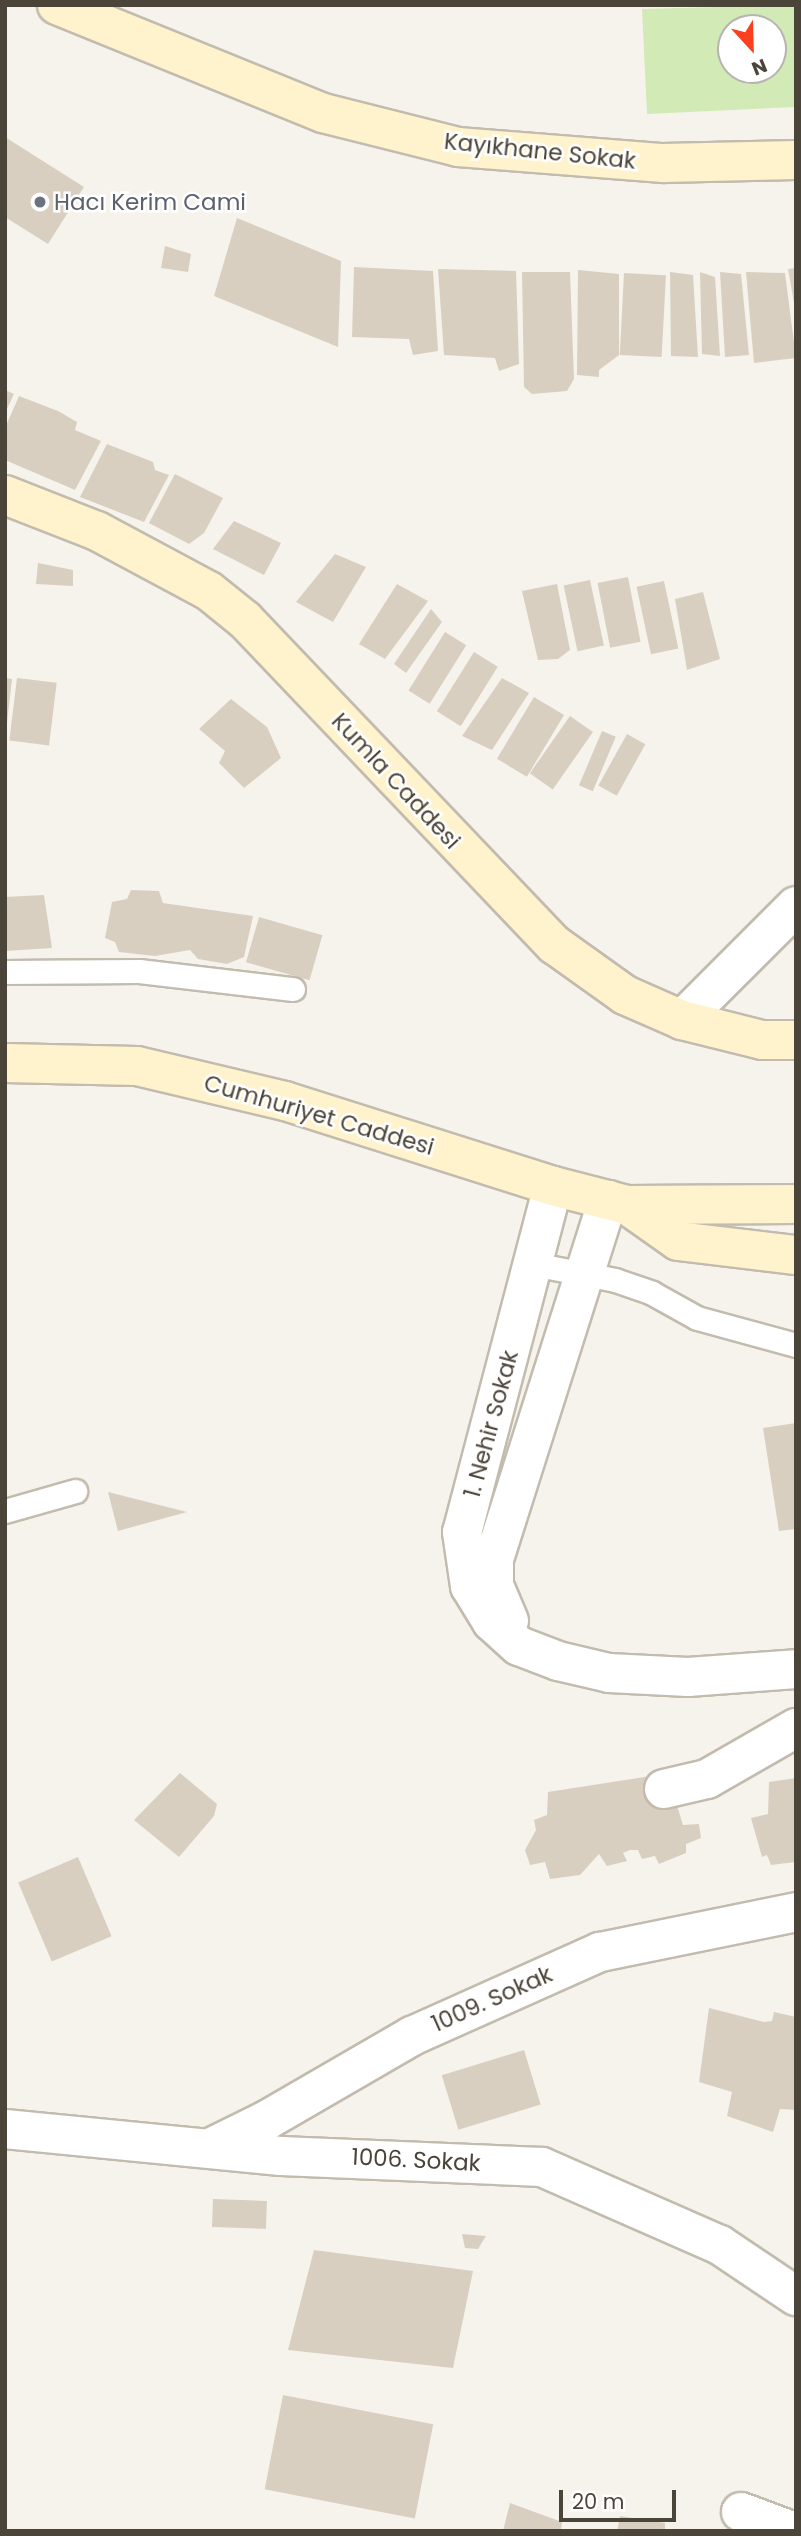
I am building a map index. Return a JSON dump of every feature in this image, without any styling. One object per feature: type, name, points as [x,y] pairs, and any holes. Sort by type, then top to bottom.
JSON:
[{"type":"street","name":"Kayıkhane Sokak","points":[[57,5],[323,113],[458,147],[663,163],[796,160]]},
{"type":"street","name":"Kumla Caddesi","points":[[5,495],[97,531],[209,591],[245,620],[555,945],[625,995],[682,1020],[762,1040],[796,1040]]},
{"type":"street","points":[[682,1020],[796,906]]},
{"type":"street","name":"Cumhuriyet Caddesi","points":[[5,1063],[137,1066],[285,1101],[553,1186],[617,1203]]},
{"type":"street","name":"1. Nehir Sokak","points":[[553,1186],[462,1532],[470,1586],[492,1622],[519,1646],[558,1661],[609,1673],[688,1677],[796,1669]]},
{"type":"street","points":[[617,1203],[796,1204]]},
{"type":"street","points":[[617,1203],[678,1241],[796,1255]]},
{"type":"street","name":"1. Nehir Sokak","points":[[519,1646],[494,1586],[494,1559],[584,1274],[617,1203]]},
{"type":"street","points":[[664,1789],[706,1779],[796,1728]]},
{"type":"street","name":"1009. Sokak","points":[[212,2147],[267,2120],[412,2036],[576,1962],[667,1937],[796,1912]]},
{"type":"street","name":"1006. Sokak","points":[[5,2129],[212,2147],[281,2156],[542,2167],[720,2245],[796,2296]]},
{"type":"street","points":[[741,2512],[792,2531]]},
{"type":"lane","points":[[5,972],[139,971],[293,989]]},
{"type":"lane","points":[[533,1264],[584,1274],[652,1293],[697,1318],[796,1345]]},
{"type":"lane","points":[[5,1511],[75,1492]]},
{"type":"green space","points":[[796,5],[796,107],[647,114],[642,9]]},
{"type":"building","name":"Hacı Kerim Cami","points":[[5,137],[84,187],[48,244],[5,217]]},
{"type":"building","points":[[237,218],[341,261],[338,347],[214,296]]},
{"type":"building","points":[[165,246],[191,254],[188,272],[161,268]]},
{"type":"building","points":[[354,267],[433,271],[438,351],[413,355],[409,339],[352,337]]},
{"type":"building","points":[[796,268],[796,303],[794,303],[788,269]]},
{"type":"building","points":[[438,269],[516,271],[519,364],[499,371],[495,358],[444,355]]},
{"type":"building","points":[[578,270],[619,274],[619,355],[599,370],[599,377],[577,375]]},
{"type":"building","points":[[522,272],[570,272],[574,379],[567,391],[532,394],[524,387]]},
{"type":"building","points":[[670,272],[693,275],[698,357],[671,356]]},
{"type":"building","points":[[700,272],[715,277],[720,356],[702,354]]},
{"type":"building","points":[[720,272],[741,274],[749,355],[725,357]]},
{"type":"building","points":[[746,272],[785,273],[796,358],[754,363]]},
{"type":"building","points":[[624,273],[666,275],[662,357],[620,355]]},
{"type":"building","points":[[5,390],[14,394],[5,413]]},
{"type":"building","points":[[19,396],[58,411],[77,422],[75,430],[101,441],[75,490],[5,460],[5,428]]},
{"type":"building","points":[[107,444],[153,462],[155,470],[169,475],[144,522],[80,497]]},
{"type":"building","points":[[175,474],[223,498],[204,533],[189,544],[149,523]]},
{"type":"building","points":[[234,521],[281,543],[264,575],[213,549]]},
{"type":"building","points":[[335,554],[366,567],[333,622],[296,602]]},
{"type":"building","points":[[38,563],[73,570],[73,586],[36,584]]},
{"type":"building","points":[[628,577],[641,642],[610,648],[598,583]]},
{"type":"building","points":[[590,580],[604,646],[578,651],[564,586]]},
{"type":"building","points":[[664,581],[678,648],[651,654],[637,587]]},
{"type":"building","points":[[397,584],[428,601],[385,659],[359,644]]},
{"type":"building","points":[[557,584],[570,650],[558,659],[538,660],[522,591]]},
{"type":"building","points":[[703,592],[720,659],[687,670],[675,599]]},
{"type":"building","points":[[431,609],[442,622],[406,673],[394,664]]},
{"type":"building","points":[[445,632],[466,645],[430,704],[408,691]]},
{"type":"building","points":[[474,652],[498,667],[461,726],[437,711]]},
{"type":"building","points":[[5,678],[12,679],[7,723],[5,723]]},
{"type":"building","points":[[17,678],[57,683],[49,745],[9,741]]},
{"type":"building","points":[[502,678],[529,693],[492,750],[462,736]]},
{"type":"building","points":[[534,697],[564,715],[527,777],[497,759]]},
{"type":"building","points":[[231,699],[267,727],[281,758],[244,788],[219,763],[225,751],[199,729]]},
{"type":"building","points":[[570,716],[593,732],[553,789],[530,773]]},
{"type":"building","points":[[602,731],[616,737],[593,791],[579,785]]},
{"type":"building","points":[[627,734],[645,744],[617,796],[598,786]]},
{"type":"building","points":[[131,890],[159,891],[163,903],[253,916],[244,957],[227,964],[198,959],[190,950],[155,956],[119,952],[115,942],[105,938],[112,902],[127,899]]},
{"type":"building","points":[[44,895],[52,948],[5,951],[5,897]]},
{"type":"building","points":[[259,917],[322,935],[309,980],[246,962]]},
{"type":"building","points":[[796,1423],[796,1529],[779,1531],[763,1428]]},
{"type":"building","points":[[108,1492],[187,1512],[118,1531]]},
{"type":"building","points":[[180,1773],[217,1804],[214,1816],[179,1857],[134,1820]]},
{"type":"building","points":[[651,1776],[675,1799],[683,1825],[699,1824],[701,1838],[686,1844],[686,1853],[659,1864],[655,1856],[642,1859],[638,1850],[630,1850],[623,1853],[627,1861],[607,1866],[599,1854],[580,1875],[550,1879],[545,1862],[530,1865],[525,1850],[536,1830],[534,1820],[547,1815],[548,1792]]},
{"type":"building","points":[[796,1778],[796,1862],[771,1865],[767,1855],[762,1857],[751,1818],[768,1814],[769,1782]]},
{"type":"building","points":[[78,1857],[112,1936],[52,1962],[18,1882]]},
{"type":"building","points":[[709,2008],[764,2022],[772,2021],[774,2012],[796,2017],[796,2110],[780,2109],[773,2132],[727,2116],[732,2092],[699,2082]]},
{"type":"building","points":[[524,2050],[541,2105],[458,2130],[442,2075]]},
{"type":"building","points":[[213,2199],[267,2201],[266,2229],[212,2227]]},
{"type":"building","points":[[462,2234],[486,2236],[478,2249],[465,2248]]},
{"type":"building","points":[[314,2250],[473,2271],[453,2368],[288,2350]]},
{"type":"building","points":[[283,2395],[433,2424],[415,2518],[265,2489]]},
{"type":"building","points":[[510,2503],[562,2522],[561,2531],[503,2531]]},
{"type":"building","points":[[620,2516],[665,2523],[665,2531],[617,2531]]},
{"type":"place","name":"Hacı Kerim Cami","points":[[40,202]]}]
